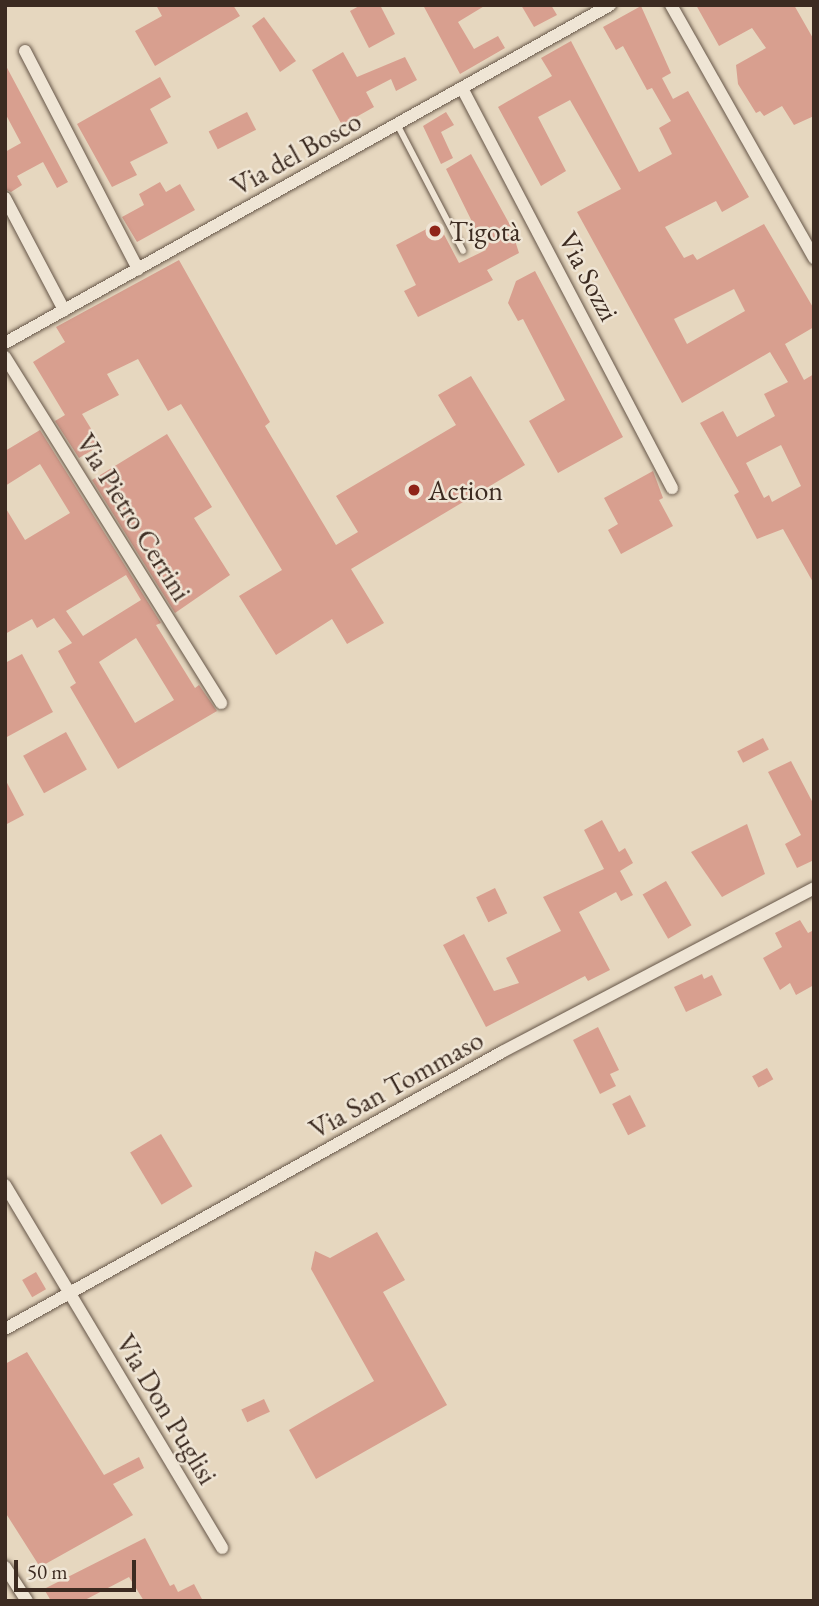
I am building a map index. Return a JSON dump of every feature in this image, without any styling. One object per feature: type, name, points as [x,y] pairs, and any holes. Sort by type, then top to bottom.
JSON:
[{"type":"street","name":"Via del Bosco","points":[[5,343],[610,5]]},
{"type":"street","points":[[671,5],[814,258]]},
{"type":"street","points":[[25,51],[138,269]]},
{"type":"street","name":"Via Sozzi","points":[[462,88],[672,488]]},
{"type":"street","points":[[5,198],[64,310]]},
{"type":"street","name":"Via Pietro Cerrini","points":[[5,357],[221,703]]},
{"type":"street","name":"Via San Tommaso","points":[[5,1329],[70,1296],[502,1052],[814,888]]},
{"type":"street","name":"Via Don Puglisi","points":[[5,1185],[222,1548]]},
{"type":"street","points":[[5,1567],[27,1601]]},
{"type":"lane","points":[[397,124],[463,250]]},
{"type":"building","points":[[156,5],[233,5],[240,16],[155,66],[135,31],[162,16]]},
{"type":"building","points":[[361,5],[380,5],[395,34],[369,48],[350,11]]},
{"type":"building","points":[[423,5],[486,5],[458,22],[474,49],[498,36],[505,48],[460,74]]},
{"type":"building","points":[[521,5],[551,5],[557,15],[534,27]]},
{"type":"building","points":[[696,5],[794,5],[814,40],[814,116],[794,125],[782,106],[764,116],[760,111],[756,113],[738,84],[736,65],[766,48],[752,28],[719,46]]},
{"type":"building","points":[[641,6],[671,73],[662,78],[673,99],[688,91],[749,197],[722,212],[716,201],[665,227],[684,258],[693,254],[697,260],[764,224],[814,309],[814,327],[785,344],[804,380],[814,374],[814,584],[783,529],[757,539],[734,495],[739,492],[700,423],[723,411],[737,437],[775,416],[764,394],[788,382],[770,352],[682,403],[577,212],[621,189],[570,100],[538,117],[566,171],[541,186],[498,107],[552,76],[541,58],[571,41],[639,172],[672,154],[659,128],[671,121],[652,88],[647,90],[623,46],[616,50],[603,27]],"holes":[[[734,289],[745,311],[687,344],[674,319]],[[781,445],[801,486],[772,502],[769,495],[764,498],[746,463]]]},
{"type":"building","points":[[264,17],[296,61],[280,72],[252,26]]},
{"type":"building","points":[[343,52],[357,77],[405,57],[417,80],[396,91],[391,79],[366,92],[374,107],[342,125],[312,70]]},
{"type":"building","points":[[5,64],[68,182],[57,188],[43,162],[17,176],[22,185],[11,192],[5,189],[5,152],[21,143],[5,113]]},
{"type":"building","points":[[160,77],[171,97],[150,109],[168,143],[130,162],[137,175],[112,187],[77,124]]},
{"type":"building","points":[[247,112],[256,130],[218,149],[209,132]]},
{"type":"building","points":[[446,112],[454,125],[441,132],[453,158],[441,164],[423,126]]},
{"type":"building","points":[[471,154],[510,225],[519,253],[487,270],[493,280],[418,317],[404,291],[416,285],[396,245],[438,223],[459,263],[486,250],[446,169]]},
{"type":"building","points":[[160,182],[166,192],[180,184],[195,210],[137,242],[122,217],[144,205],[139,194]]},
{"type":"building","points":[[179,260],[270,422],[265,426],[336,545],[358,532],[336,496],[456,425],[438,395],[471,376],[525,465],[351,569],[384,623],[347,644],[332,619],[276,655],[239,596],[282,570],[181,404],[168,411],[138,359],[107,374],[119,395],[82,414],[101,445],[79,458],[55,421],[65,415],[33,362],[65,342],[56,327]]},
{"type":"building","points":[[535,271],[623,437],[558,473],[529,421],[565,400],[523,319],[518,321],[508,303],[516,281]]},
{"type":"building","points":[[40,430],[161,623],[156,625],[195,688],[199,685],[217,711],[118,769],[70,687],[76,683],[58,651],[72,643],[54,618],[37,628],[32,619],[5,634],[5,507],[25,540],[70,513],[40,464],[5,486],[5,451]],"holes":[[[126,575],[141,600],[83,636],[66,611]],[[136,638],[174,700],[135,723],[99,662]]]},
{"type":"building","points":[[167,434],[212,507],[194,518],[230,575],[175,613],[92,480]]},
{"type":"building","points":[[653,471],[663,498],[659,500],[673,526],[621,554],[608,530],[618,524],[604,498]]},
{"type":"building","points":[[22,654],[53,712],[5,738],[5,663]]},
{"type":"building","points":[[66,732],[87,770],[44,793],[23,756]]},
{"type":"building","points":[[763,738],[769,750],[743,763],[737,751]]},
{"type":"building","points":[[791,761],[814,805],[814,860],[797,868],[785,844],[801,835],[768,772]]},
{"type":"building","points":[[5,779],[24,815],[5,825]]},
{"type":"building","points":[[602,820],[619,852],[625,848],[633,863],[620,871],[633,895],[621,901],[616,892],[579,912],[610,970],[588,981],[585,976],[486,1027],[443,945],[464,934],[494,991],[519,983],[506,958],[561,931],[543,897],[604,869],[584,830]]},
{"type":"building","points":[[747,824],[765,874],[722,897],[691,852]]},
{"type":"building","points":[[666,881],[692,925],[668,939],[643,894]]},
{"type":"building","points":[[495,888],[507,913],[488,922],[476,897]]},
{"type":"building","points":[[800,920],[808,933],[814,930],[814,985],[796,995],[790,983],[780,990],[763,958],[782,947],[775,933]]},
{"type":"building","points":[[702,974],[704,979],[712,975],[722,995],[686,1012],[674,987]]},
{"type":"building","points":[[598,1027],[619,1070],[610,1074],[616,1086],[600,1094],[573,1040]]},
{"type":"building","points":[[767,1068],[773,1079],[758,1088],[752,1076]]},
{"type":"building","points":[[630,1095],[646,1126],[628,1135],[612,1104]]},
{"type":"building","points":[[161,1134],[192,1186],[162,1205],[130,1153]]},
{"type":"building","points":[[377,1232],[405,1280],[383,1292],[447,1405],[316,1479],[289,1430],[374,1381],[311,1269],[315,1251],[330,1258]]},
{"type":"building","points":[[36,1272],[46,1289],[32,1297],[22,1280]]},
{"type":"building","points":[[27,1352],[104,1475],[139,1457],[144,1468],[113,1484],[133,1515],[40,1567],[5,1512],[5,1364]]},
{"type":"building","points":[[264,1399],[270,1412],[247,1422],[241,1410]]},
{"type":"building","points":[[145,1538],[170,1586],[174,1584],[178,1592],[194,1584],[203,1601],[144,1601],[129,1577],[83,1601],[51,1601],[44,1589]]},
{"type":"place","name":"Tigotà","points":[[435,231]]},
{"type":"place","name":"Action","points":[[414,490]]}]
